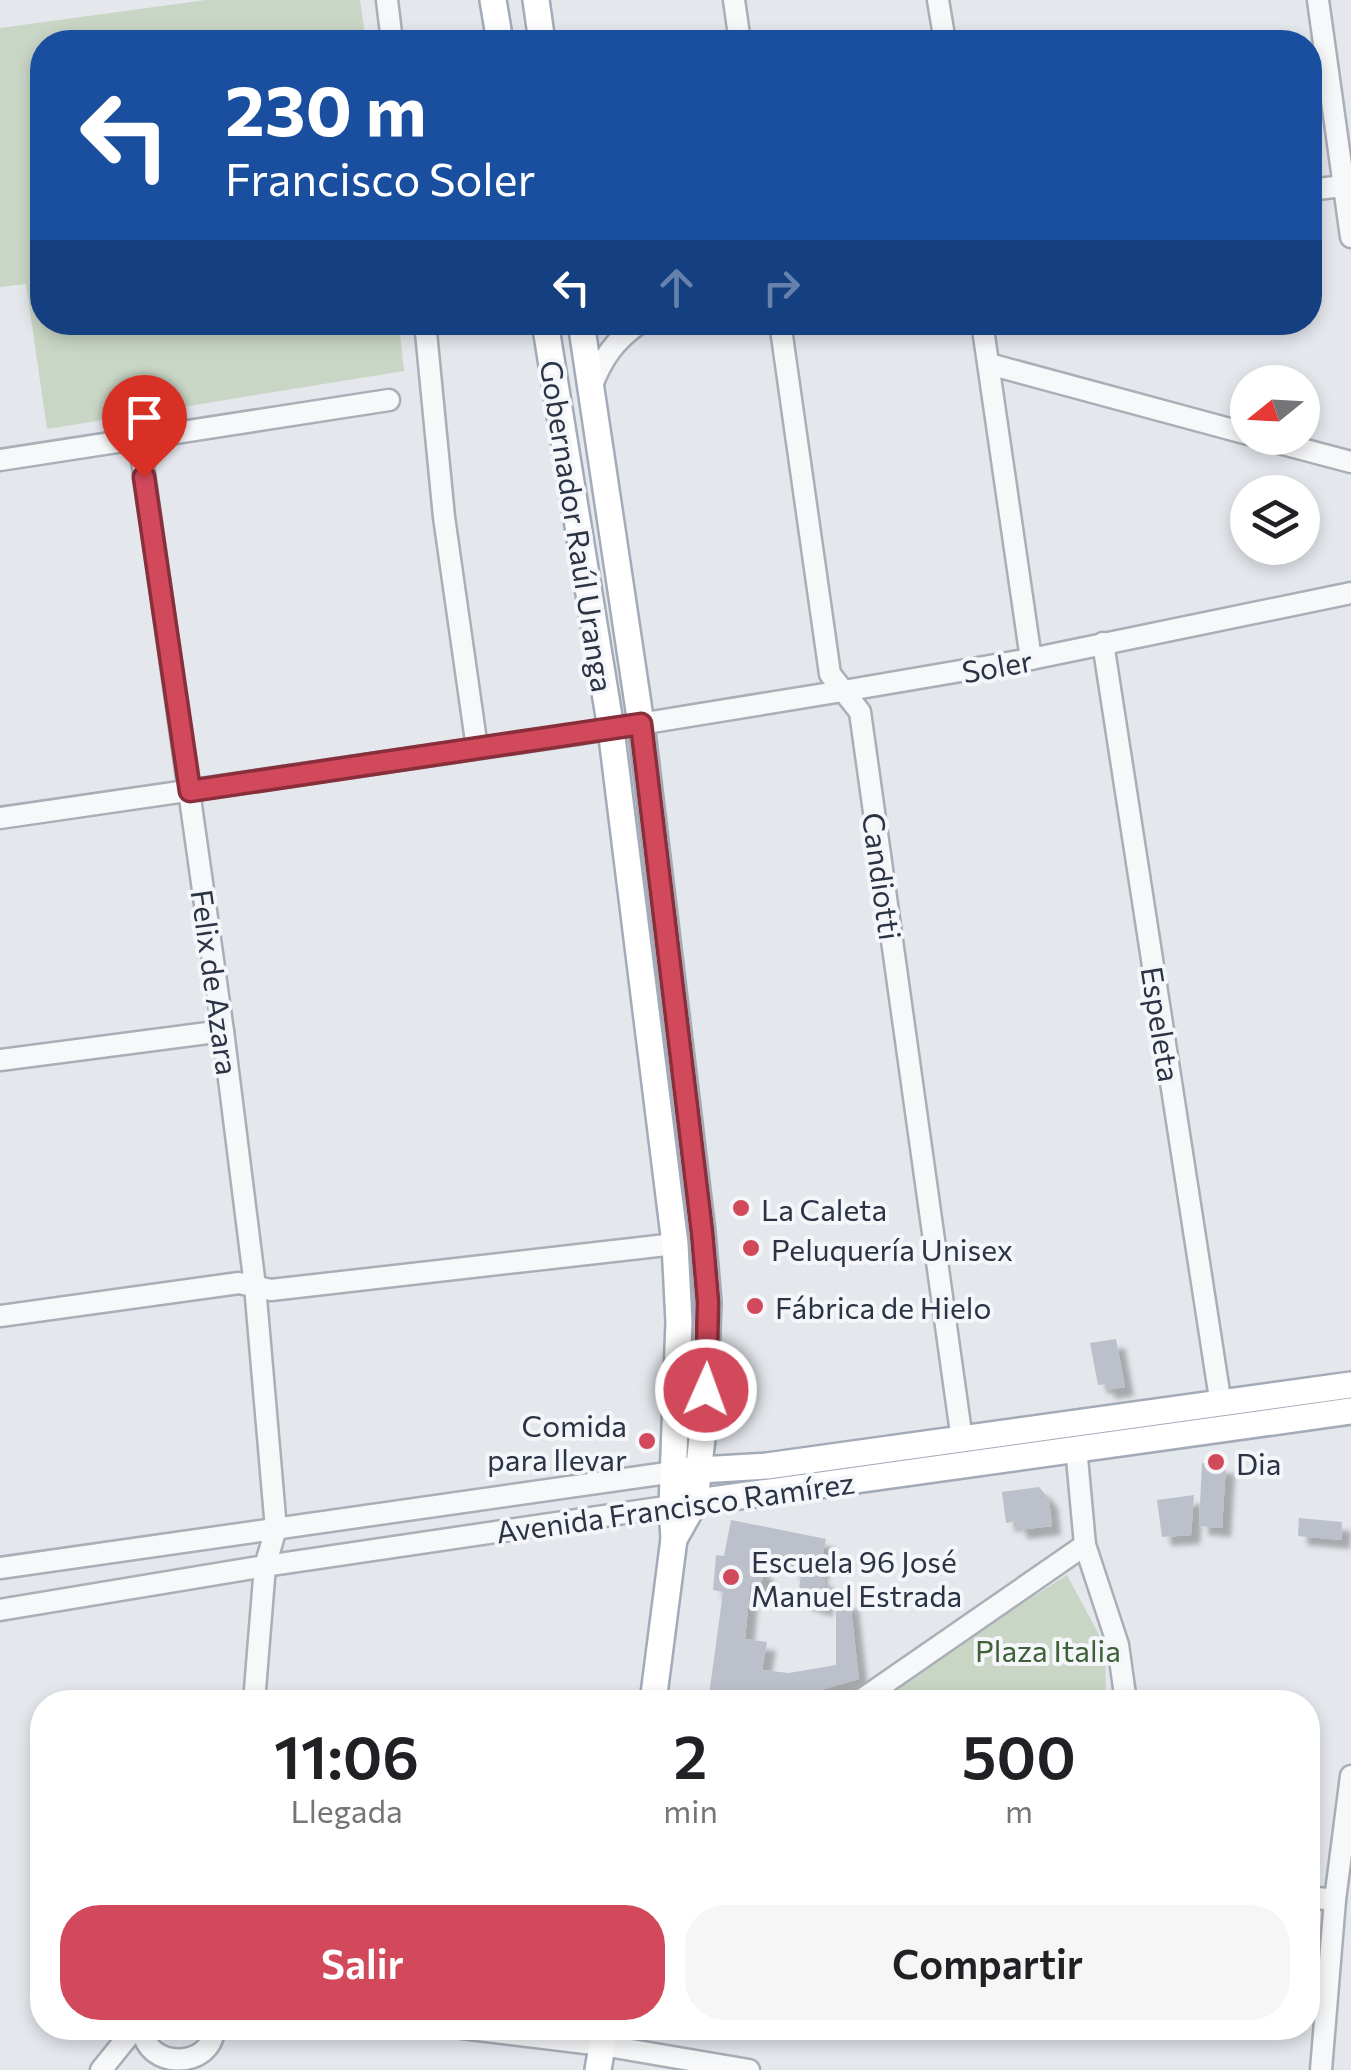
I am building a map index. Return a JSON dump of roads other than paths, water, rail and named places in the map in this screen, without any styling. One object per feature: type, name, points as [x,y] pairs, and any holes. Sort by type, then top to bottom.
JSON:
[{"type":"main road","points":[[493,0],[498,30]]},
{"type":"main road","name":"Gobernador Raúl Uranga","points":[[547,335],[611,729],[675,1244],[686,1471]]},
{"type":"main road","name":"Gobernador Raúl Uranga","points":[[583,335],[641,724],[704,1250],[707,1360],[686,1471]]},
{"type":"main road","name":"Avenida Francisco Ramírez","points":[[686,1471],[766,1466],[1351,1386]]},
{"type":"main road","name":"Avenida Francisco Ramírez","points":[[684,1504],[1351,1411]]},
{"type":"main road","points":[[655,1690],[686,1471]]},
{"type":"street","points":[[387,0],[391,30]]},
{"type":"street","points":[[734,0],[738,30]]},
{"type":"street","points":[[938,0],[943,30]]},
{"type":"street","points":[[1318,0],[1348,186],[1351,237]]},
{"type":"street","points":[[1322,189],[1348,186]]},
{"type":"street","points":[[426,335],[444,518],[478,748]]},
{"type":"street","points":[[590,390],[601,362],[623,335]]},
{"type":"street","name":"Candiotti","points":[[782,335],[830,674],[860,712],[962,1440]]},
{"type":"street","points":[[984,335],[1032,659]]},
{"type":"street","points":[[989,364],[1230,429]]},
{"type":"street","points":[[0,460],[389,400]]},
{"type":"street","name":"Felix de Azara","points":[[138,438],[223,1031],[255,1286],[276,1529]]},
{"type":"street","points":[[1320,454],[1351,462]]},
{"type":"street","name":"Soler","points":[[0,818],[611,729],[842,691],[1032,659],[1351,593]]},
{"type":"street","name":"Espeleta","points":[[1104,644],[1221,1405]]},
{"type":"street","points":[[0,1060],[223,1031]]},
{"type":"street","points":[[0,1316],[239,1283],[271,1290],[675,1244]]},
{"type":"street","points":[[1076,1447],[1085,1544],[1118,1645],[1124,1690]]},
{"type":"street","name":"Avenida Francisco Ramírez","points":[[0,1568],[686,1471]]},
{"type":"street","name":"Avenida Francisco Ramírez","points":[[0,1610],[684,1504]]},
{"type":"street","points":[[255,1690],[265,1566],[276,1529]]},
{"type":"street","points":[[875,1690],[1085,1544]]},
{"type":"street","points":[[1321,2070],[1335,1900],[1351,1776]]},
{"type":"street","points":[[1320,1898],[1335,1900]]},
{"type":"street","points":[[104,2066],[128,2040]]},
{"type":"street","points":[[143,2040],[155,2060]]},
{"type":"street","points":[[104,2066],[155,2060],[176,2068],[199,2066],[213,2040]]},
{"type":"street","points":[[546,2040],[749,2070]]},
{"type":"place","name":"La Caleta","points":[[741,1208]]},
{"type":"place","name":"Peluquería Unisex","points":[[751,1248]]},
{"type":"place","name":"Fábrica de Hielo","points":[[755,1306]]},
{"type":"place","name":"Comida para llevar","points":[[647,1441]]},
{"type":"place","name":"Dia","points":[[1216,1462]]},
{"type":"place","name":"Escuela 96 José Manuel Estrada","points":[[731,1577]]},
{"type":"park label","name":"Plaza Italia","points":[[1048,1649]]}]
